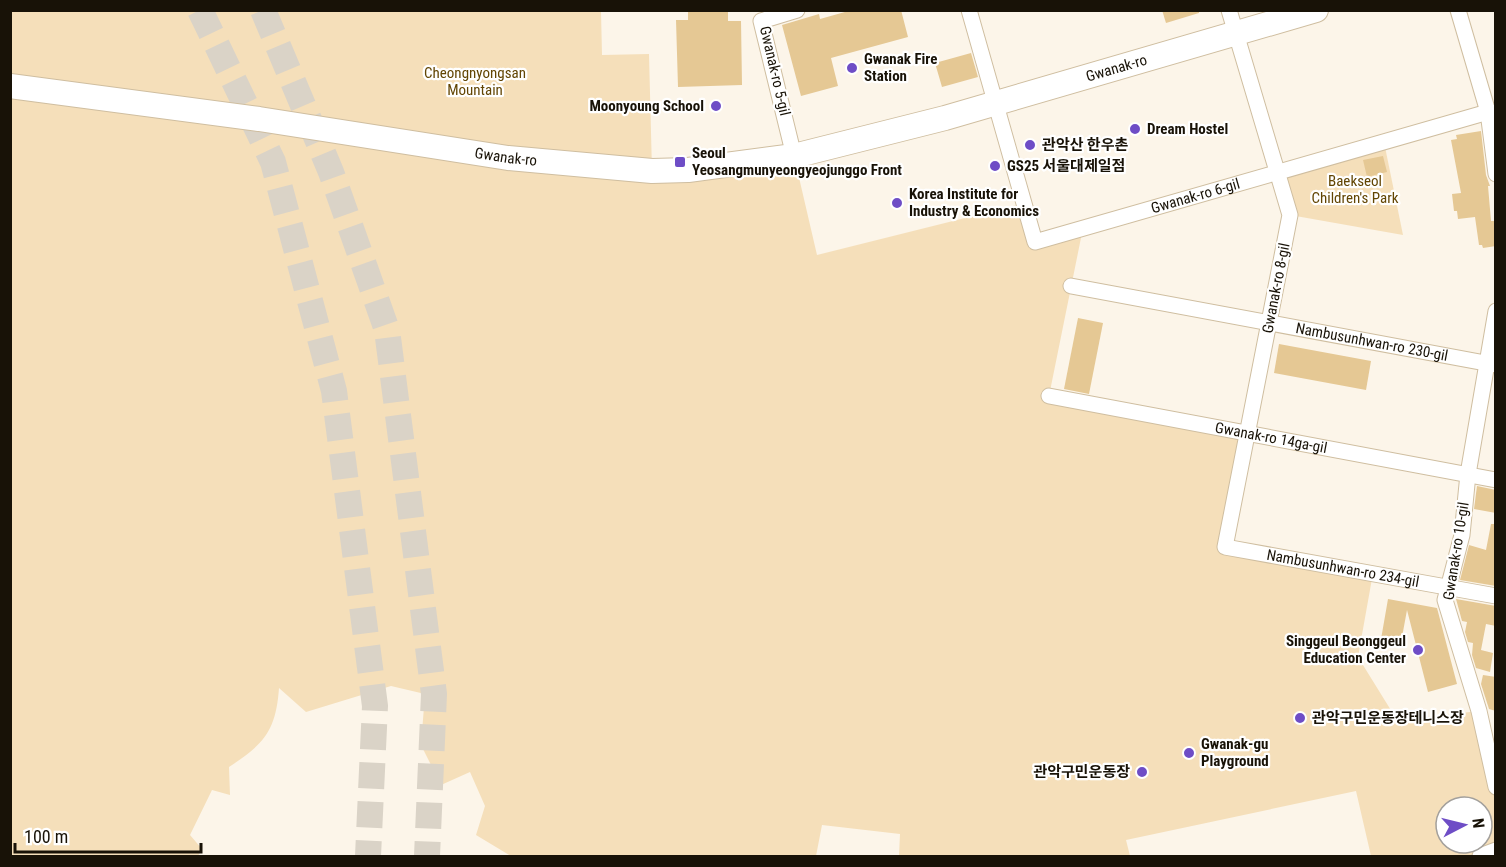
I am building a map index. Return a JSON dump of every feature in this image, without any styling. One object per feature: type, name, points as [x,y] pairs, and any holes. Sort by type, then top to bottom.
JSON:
[{"type":"main road","name":"Gwanak-ro","points":[[10,86],[259,119],[508,158],[602,168],[652,171],[688,170],[794,156],[998,102],[1316,10]]},
{"type":"street","name":"Gwanak-ro 5-gil","points":[[794,156],[761,21],[797,10]]},
{"type":"street","points":[[969,10],[998,102]]},
{"type":"street","points":[[1229,10],[1236,34]]},
{"type":"street","points":[[1458,10],[1492,112],[1496,174]]},
{"type":"street","name":"Gwanak-ro 8-gil","points":[[1225,547],[1290,215],[1236,34]]},
{"type":"street","name":"Gwanak-ro 6-gil","points":[[998,102],[1035,242],[1492,112]]},
{"type":"street","name":"Nambusunhwan-ro 230-gil","points":[[1071,286],[1492,364]]},
{"type":"street","name":"Gwanak-ro 10-gil","points":[[1496,311],[1492,364],[1468,474],[1462,535],[1445,600],[1479,711],[1496,787]]},
{"type":"street","name":"Gwanak-ro 14ga-gil","points":[[1049,396],[1496,480]]},
{"type":"street","name":"Nambusunhwan-ro 234-gil","points":[[1225,547],[1496,596]]},
{"type":"street","points":[[1479,711],[1496,714]]},
{"type":"street","points":[[1480,856],[1496,850]]},
{"type":"green space","name":"Cheongnyongsan Mountain","points":[[10,11],[601,11],[602,55],[649,54],[652,171],[794,156],[817,255],[1025,203],[1036,241],[1083,228],[1049,396],[1247,433],[1225,546],[1373,573],[1358,657],[1397,720],[1479,711],[1495,787],[1494,850],[1494,795],[1434,795],[1434,855],[1482,855],[1480,856],[1371,856],[1356,791],[1126,840],[1130,856],[899,856],[900,834],[822,825],[816,856],[511,856],[476,835],[485,806],[470,772],[441,785],[421,745],[425,694],[391,686],[306,712],[279,688],[275,715],[266,735],[251,751],[229,767],[230,795],[212,790],[190,835],[202,849],[198,856],[11,856]]},
{"type":"green space","name":"Baekseol Children's Park","points":[[1384,142],[1403,235],[1290,215],[1277,172]]},
{"type":"building","points":[[728,10],[728,21],[741,21],[742,85],[678,87],[676,20],[688,20],[688,11]]},
{"type":"building","points":[[852,10],[901,10],[908,37],[831,58],[838,86],[801,96],[782,25],[819,14],[820,19]]},
{"type":"building","points":[[1162,10],[1199,10],[1199,13],[1166,23]]},
{"type":"building","points":[[971,53],[978,77],[942,87],[935,63]]},
{"type":"building","points":[[1481,131],[1486,175],[1490,186],[1488,186],[1491,221],[1496,221],[1496,246],[1483,248],[1479,245],[1475,217],[1458,219],[1457,211],[1454,211],[1452,194],[1461,193],[1451,140],[1457,139],[1456,135]]},
{"type":"building","points":[[1383,156],[1387,172],[1367,177],[1363,160]]},
{"type":"building","points":[[1078,318],[1103,323],[1089,394],[1064,389]]},
{"type":"building","points":[[1279,344],[1371,361],[1366,390],[1274,373]]},
{"type":"building","points":[[1477,486],[1496,490],[1496,513],[1474,509]]},
{"type":"building","points":[[1491,524],[1496,524],[1496,586],[1460,580],[1469,545],[1486,550]]},
{"type":"building","points":[[1388,599],[1437,608],[1457,684],[1428,692],[1407,610],[1400,648],[1380,645]]},
{"type":"building","points":[[1456,599],[1496,606],[1496,626],[1486,624],[1481,650],[1493,653],[1490,672],[1476,668],[1472,655],[1473,643],[1468,642],[1465,632],[1467,622],[1462,621]]},
{"type":"building","points":[[1483,675],[1496,677],[1496,711],[1489,709],[1481,684]]},
{"type":"tunnel","points":[[200,10],[273,162],[334,391],[375,706],[368,856]]},
{"type":"tunnel","points":[[263,10],[331,172],[387,330],[434,694],[427,856]]},
{"type":"place","name":"Gwanak Fire Station","points":[[852,68]]},
{"type":"place","name":"Moonyoung School","points":[[716,106]]},
{"type":"place","name":"Dream Hostel","points":[[1135,129]]},
{"type":"place","name":"관악산 한우촌","points":[[1030,145]]},
{"type":"place","name":"Seoul Yeosangmunyeongyeojunggo Front","points":[[680,162]]},
{"type":"place","name":"GS25 서울대제일점","points":[[995,166]]},
{"type":"place","name":"Korea Institute for Industry & Economics","points":[[897,203]]},
{"type":"place","name":"Singgeul Beonggeul Education Center","points":[[1418,650]]},
{"type":"place","name":"관악구민운동장테니스장","points":[[1300,718]]},
{"type":"place","name":"Gwanak-gu Playground","points":[[1189,753]]},
{"type":"place","name":"관악구민운동장","points":[[1142,772]]}]
